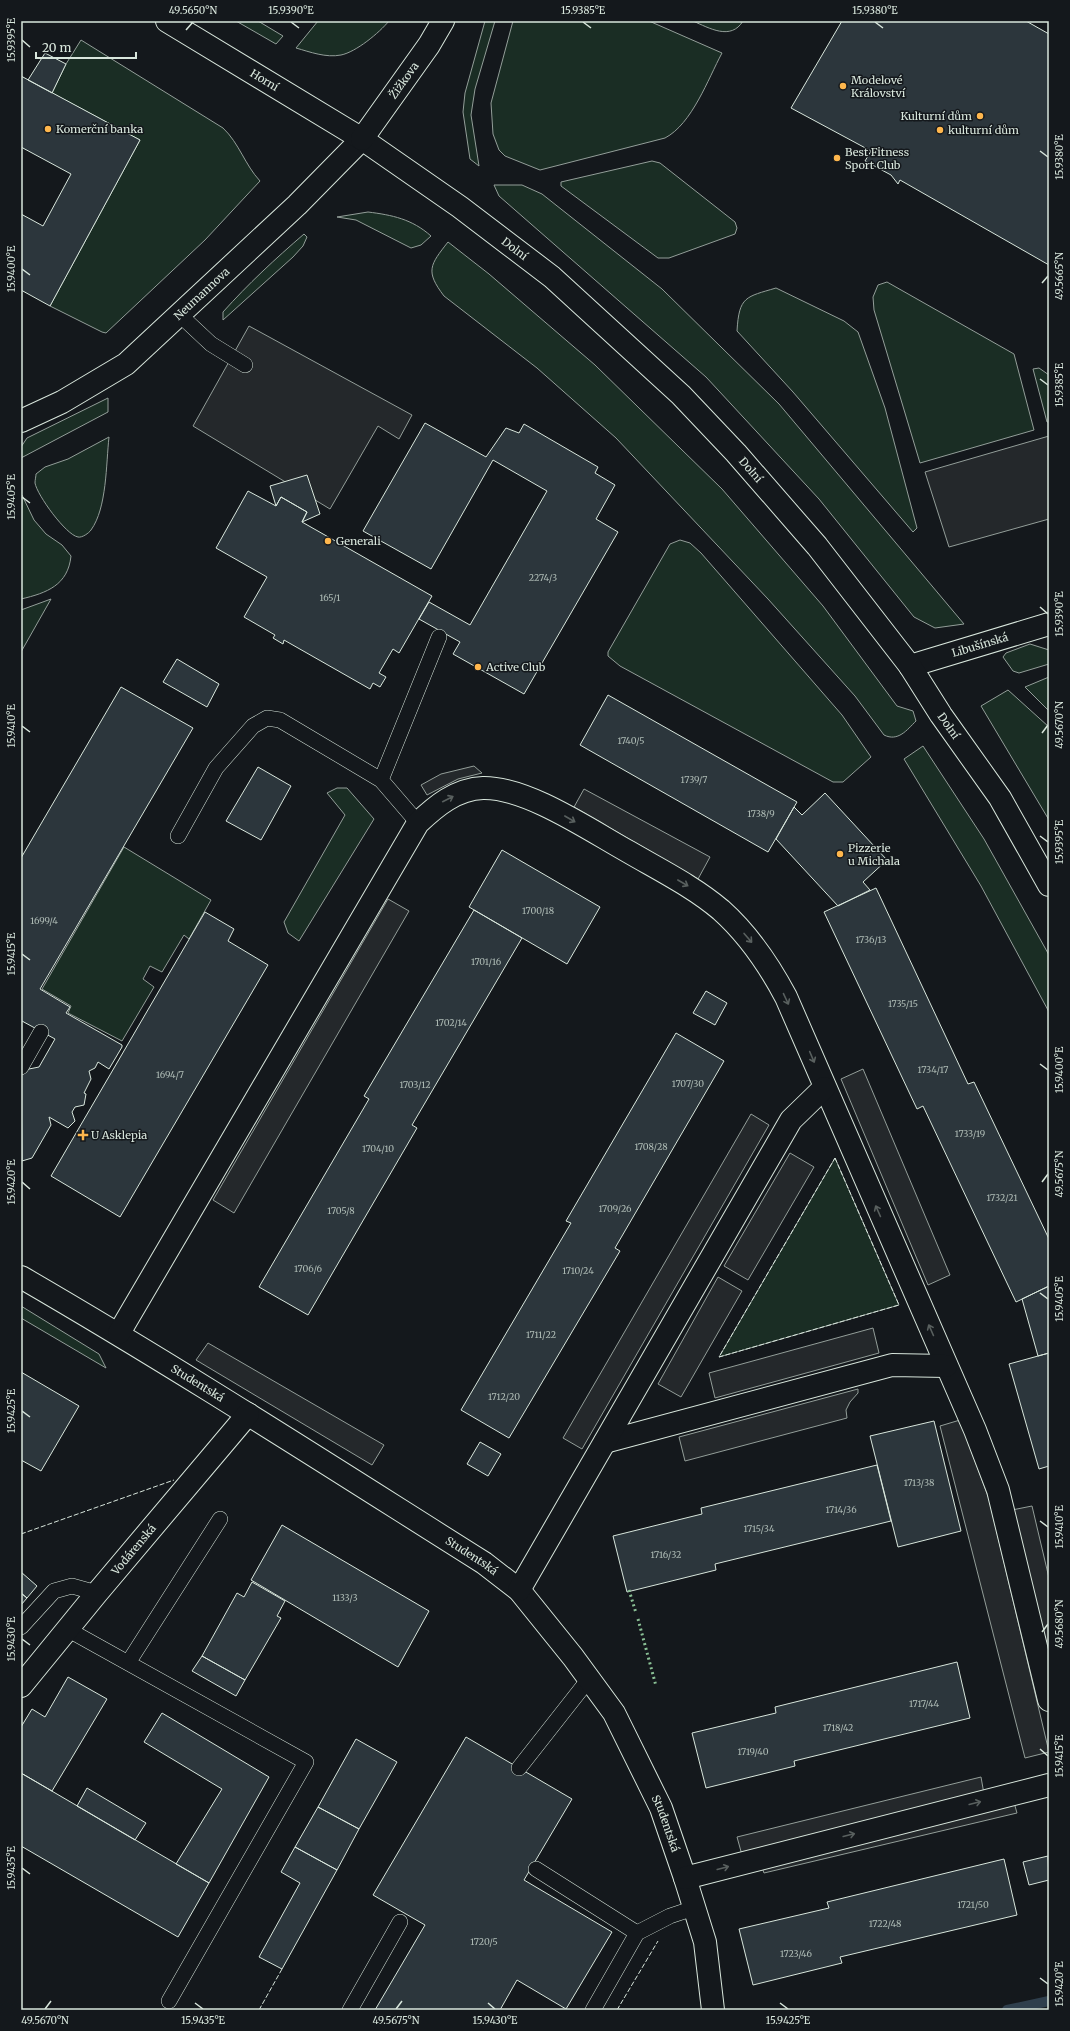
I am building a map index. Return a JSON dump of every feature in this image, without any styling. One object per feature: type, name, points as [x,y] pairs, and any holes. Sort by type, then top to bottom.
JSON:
[{"type":"street","name":"Horní","points":[[166,21],[362,139]]},
{"type":"street","name":"Žižkova","points":[[362,139],[429,45],[443,21]]},
{"type":"street","name":"Neumannova","points":[[21,422],[62,402],[126,364],[297,205],[362,139]]},
{"type":"street","name":"Dolní","points":[[362,139],[460,207],[552,277],[681,395],[736,453],[817,546],[910,666],[941,716],[1000,798],[1049,885]]},
{"type":"street","name":"Libušínská","points":[[910,666],[1049,624]]},
{"type":"street","points":[[118,1333],[418,823],[436,805],[461,792],[483,788],[513,793],[552,808],[692,889],[721,910],[750,940],[772,972],[786,997],[824,1088],[975,1430],[998,1490],[1049,1700]]},
{"type":"street","points":[[519,1590],[791,1120],[824,1088]]},
{"type":"street","name":"Studentská","points":[[21,1277],[118,1333],[248,1414],[484,1564],[519,1590],[589,1679],[614,1714],[661,1808],[685,1878],[704,1942],[713,2007]]},
{"type":"street","points":[[605,1442],[892,1365],[946,1366]]},
{"type":"street","name":"Vodárenská","points":[[21,1686],[96,1593],[248,1414]]},
{"type":"street","points":[[685,1878],[1049,1785]]},
{"type":"lane","points":[[180,315],[211,344],[245,365]]},
{"type":"lane","points":[[381,780],[439,637]]},
{"type":"lane","points":[[178,836],[216,768],[253,726],[267,718],[280,720],[381,780],[418,823]]},
{"type":"lane","points":[[21,1067],[41,1032]]},
{"type":"lane","points":[[128,1663],[220,1519]]},
{"type":"lane","points":[[21,1627],[54,1591],[72,1586],[96,1593]]},
{"type":"lane","points":[[67,1629],[306,1762],[169,2001]]},
{"type":"lane","points":[[519,1768],[589,1679]]},
{"type":"lane","points":[[536,1869],[637,1933]]},
{"type":"lane","points":[[593,2010],[637,1933],[670,1916],[694,1908]]},
{"type":"lane","points":[[350,2010],[400,1922]]},
{"type":"green space","points":[[236,21],[258,21],[283,36],[276,44]]},
{"type":"green space","points":[[318,21],[389,21],[367,41],[347,53],[335,56],[312,53],[296,48]]},
{"type":"green space","points":[[485,21],[495,21],[475,89],[471,115],[479,166],[470,159],[463,112],[465,93]]},
{"type":"green space","points":[[513,21],[649,21],[722,53],[705,88],[691,112],[675,131],[665,138],[540,170],[505,156],[499,150],[493,134],[491,103]]},
{"type":"green space","points":[[693,21],[743,21],[738,27],[726,32],[713,29]]},
{"type":"green space","points":[[81,40],[223,128],[229,134],[260,181],[205,240],[106,333],[50,306],[140,140],[52,93],[66,64]]},
{"type":"green space","points":[[652,161],[660,163],[735,222],[737,228],[735,234],[669,258],[658,258],[561,186],[561,182]]},
{"type":"green space","points":[[494,185],[522,185],[542,194],[662,289],[779,404],[964,624],[935,628],[914,617],[819,499],[706,377],[499,196]]},
{"type":"green space","points":[[368,212],[409,222],[424,230],[431,236],[421,245],[411,248],[356,220],[337,217]]},
{"type":"green space","points":[[304,234],[307,237],[303,246],[293,257],[223,320],[223,312],[232,302],[262,272]]},
{"type":"green space","points":[[448,242],[489,274],[595,365],[722,489],[823,606],[897,706],[913,711],[916,721],[909,728],[898,736],[889,737],[884,735],[855,696],[768,599],[616,438],[537,368],[444,296],[434,280],[432,268],[437,257]]},
{"type":"green space","points":[[887,282],[1014,354],[1034,430],[920,463],[874,310],[873,297],[878,285]]},
{"type":"green space","points":[[776,288],[844,321],[858,332],[885,408],[917,528],[913,532],[793,392],[737,331],[738,319],[742,304],[751,296]]},
{"type":"green space","points":[[1039,368],[1049,375],[1049,422],[1047,422],[1033,369]]},
{"type":"green space","points":[[108,398],[108,412],[21,458],[21,447],[27,438]]},
{"type":"green space","points":[[109,437],[105,485],[100,510],[90,531],[83,536],[78,537],[66,529],[46,505],[35,483],[36,474],[45,467],[68,459]]},
{"type":"green space","points":[[22,495],[34,520],[46,534],[62,545],[71,556],[66,574],[61,581],[55,586],[39,594],[21,599]]},
{"type":"green space","points":[[680,540],[690,543],[701,553],[842,715],[871,757],[843,782],[833,782],[620,666],[608,656],[608,652],[670,544]]},
{"type":"green space","points":[[51,599],[21,652],[21,610]]},
{"type":"green space","points":[[1030,644],[1049,650],[1049,664],[1019,673],[1013,671],[1003,657],[1006,653]]},
{"type":"green space","points":[[1049,677],[1049,711],[1025,687]]},
{"type":"green space","points":[[1008,690],[1049,727],[1049,820],[981,706]]},
{"type":"green space","points":[[923,746],[984,839],[1049,955],[1049,1012],[981,886],[904,759]]},
{"type":"green space","points":[[337,788],[347,788],[374,819],[299,941],[288,933],[284,922],[345,815],[327,793]]},
{"type":"green space","points":[[124,847],[211,900],[189,939],[184,935],[162,972],[150,966],[143,979],[154,987],[122,1041],[68,1013],[71,1006],[42,989]]},
{"type":"green space","points":[[835,1158],[899,1305],[719,1357]]},
{"type":"green space","points":[[21,1306],[99,1354],[106,1368],[21,1318]]},
{"type":"shaded area","points":[[249,326],[412,415],[399,439],[378,426],[330,509],[193,426]]},
{"type":"shaded area","points":[[1049,436],[1049,519],[949,547],[925,472]]},
{"type":"shaded area","points":[[474,766],[482,773],[458,779],[427,795],[421,785],[441,774]]},
{"type":"shaded area","points":[[584,789],[710,857],[698,879],[574,807]]},
{"type":"shaded area","points":[[388,899],[409,911],[234,1213],[213,1200]]},
{"type":"shaded area","points":[[863,1069],[950,1275],[928,1285],[841,1079]]},
{"type":"shaded area","points":[[751,1114],[769,1125],[582,1449],[563,1438]]},
{"type":"shaded area","points":[[790,1153],[814,1167],[748,1280],[724,1266]]},
{"type":"shaded area","points":[[718,1277],[742,1291],[681,1397],[658,1384]]},
{"type":"shaded area","points":[[873,1328],[879,1353],[715,1398],[709,1373]]},
{"type":"shaded area","points":[[208,1343],[384,1445],[372,1465],[196,1360]]},
{"type":"shaded area","points":[[858,1389],[858,1393],[850,1402],[846,1410],[847,1418],[685,1461],[679,1437]]},
{"type":"shaded area","points":[[960,1420],[989,1499],[1049,1752],[1025,1758],[940,1426]]},
{"type":"shaded area","points":[[1032,1506],[1049,1578],[1049,1671],[1007,1511]]},
{"type":"shaded area","points":[[981,1777],[984,1794],[742,1855],[737,1837]]},
{"type":"shaded area","points":[[1013,1799],[1017,1813],[764,1873],[760,1862]]},
{"type":"building","name":"kulturní dům","points":[[842,21],[1026,21],[1049,34],[1049,265],[900,180],[898,184],[891,175],[865,161],[871,151],[791,108]]},
{"type":"building","points":[[45,53],[66,64],[52,93],[28,80]]},
{"type":"building","points":[[21,76],[140,140],[50,306],[21,290],[21,214],[43,226],[71,174],[21,147]]},
{"type":"building","points":[[425,423],[486,457],[506,428],[519,433],[524,424],[598,467],[595,473],[615,485],[596,519],[618,532],[524,694],[453,654],[460,642],[419,619],[429,602],[470,625],[547,491],[493,460],[431,569],[363,531]]},
{"type":"building","points":[[307,475],[320,514],[302,522],[307,512],[281,497],[276,506],[270,486]]},
{"type":"building","points":[[248,491],[276,506],[281,497],[307,512],[302,522],[432,596],[399,653],[393,649],[379,673],[386,677],[380,687],[373,683],[370,689],[284,640],[283,644],[273,638],[275,635],[244,617],[267,577],[216,548]]},
{"type":"building","points":[[177,659],[219,684],[207,707],[163,682]]},
{"type":"building","points":[[121,687],[193,728],[40,989],[70,1007],[66,1013],[122,1045],[122,1047],[109,1069],[98,1062],[95,1068],[89,1071],[91,1079],[84,1093],[86,1094],[84,1105],[75,1107],[72,1112],[75,1121],[68,1128],[49,1117],[51,1125],[32,1158],[22,1161],[21,1076],[24,1070],[39,1067],[55,1039],[22,1021],[21,1022],[21,858]]},
{"type":"building","points":[[608,695],[797,802],[768,852],[580,745]]},
{"type":"building","points":[[258,767],[291,786],[261,840],[226,821]]},
{"type":"building","points":[[825,793],[887,860],[863,882],[870,890],[838,906],[776,839],[794,807],[802,815]]},
{"type":"building","points":[[502,850],[600,907],[567,964],[469,907]]},
{"type":"building","points":[[876,888],[968,1084],[974,1082],[1049,1239],[1049,1286],[1016,1302],[923,1106],[917,1109],[824,912]]},
{"type":"building","points":[[474,910],[522,938],[412,1125],[417,1128],[308,1315],[259,1287],[369,1099],[364,1096]]},
{"type":"building","points":[[205,912],[234,929],[228,941],[268,965],[120,1217],[51,1176]]},
{"type":"building","points":[[706,991],[727,1003],[715,1025],[693,1013]]},
{"type":"building","points":[[676,1033],[724,1061],[615,1248],[620,1251],[509,1438],[461,1410],[571,1223],[566,1221]]},
{"type":"building","points":[[1049,1286],[1049,1353],[1038,1356],[1022,1299]]},
{"type":"building","points":[[1049,1353],[1049,1466],[1039,1469],[1009,1364]]},
{"type":"building","points":[[21,1372],[79,1406],[41,1471],[21,1460]]},
{"type":"building","points":[[934,1421],[961,1531],[898,1547],[870,1436]]},
{"type":"building","points":[[480,1442],[501,1454],[488,1476],[467,1464]]},
{"type":"building","points":[[877,1465],[891,1521],[715,1564],[716,1570],[627,1592],[613,1536],[702,1514],[701,1508]]},
{"type":"building","points":[[282,1525],[429,1611],[398,1667],[251,1580]]},
{"type":"building","points":[[21,1572],[37,1586],[27,1598],[21,1593]]},
{"type":"building","points":[[252,1582],[285,1601],[277,1616],[281,1618],[245,1680],[202,1656],[237,1593],[244,1597]]},
{"type":"building","points":[[21,1593],[27,1598],[21,1605]]},
{"type":"building","points":[[202,1656],[245,1680],[236,1696],[192,1671]]},
{"type":"building","points":[[957,1662],[970,1718],[794,1761],[795,1766],[706,1788],[692,1733],[776,1713],[775,1707]]},
{"type":"building","points":[[68,1677],[107,1699],[52,1791],[21,1773],[21,1727],[32,1709],[45,1717]]},
{"type":"building","points":[[162,1713],[269,1777],[209,1883],[176,1864],[222,1789],[144,1742]]},
{"type":"building","points":[[466,1737],[572,1799],[524,1880],[612,1932],[566,2009],[517,1980],[500,2010],[375,2010],[425,1925],[373,1895]]},
{"type":"building","points":[[356,1739],[397,1762],[359,1829],[318,1807]]},
{"type":"building","points":[[21,1773],[209,1883],[178,1937],[21,1846]]},
{"type":"building","points":[[87,1788],[146,1823],[135,1840],[77,1806]]},
{"type":"building","points":[[318,1807],[359,1829],[337,1870],[295,1847]]},
{"type":"building","points":[[295,1847],[337,1870],[282,1969],[259,1957],[300,1883],[281,1872]]},
{"type":"building","points":[[1048,1856],[1049,1880],[1029,1885],[1023,1862]]},
{"type":"building","points":[[1004,1859],[1017,1915],[840,1957],[842,1963],[753,1985],[739,1929],[829,1908],[827,1902]]},
{"type":"waterway","points":[[1007,2010],[1049,2001]]},
{"type":"hedge","points":[[629,1590],[636,1613]]},
{"type":"hedge","points":[[638,1619],[656,1686]]},
{"type":"fence","points":[[835,1158],[899,1305],[719,1357],[835,1158]]},
{"type":"fence","points":[[21,1534],[174,1480]]},
{"type":"fence","points":[[617,2010],[658,1941]]},
{"type":"fence","points":[[259,2010],[282,1969]]},
{"type":"place","name":"Modelové Království","points":[[843,86]]},
{"type":"place","name":"Kulturní dům","points":[[980,116]]},
{"type":"place","name":"Komerční banka","points":[[48,129]]},
{"type":"place","name":"kulturní dům","points":[[940,130]]},
{"type":"place","name":"Best Fitness Sport Club","points":[[837,158]]},
{"type":"place","name":"Generali","points":[[328,541]]},
{"type":"place","name":"Active Club","points":[[478,667]]},
{"type":"place","name":"Pizzerie u Michala","points":[[840,854]]},
{"type":"place","name":"U Asklepia","points":[[83,1135]]}]
